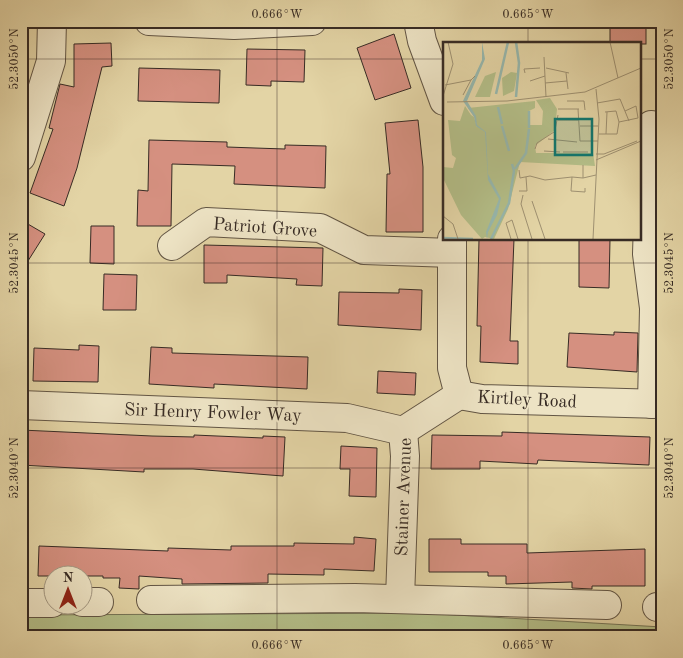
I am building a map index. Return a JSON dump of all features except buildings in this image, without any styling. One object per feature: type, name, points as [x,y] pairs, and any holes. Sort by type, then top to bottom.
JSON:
[{"type":"street","points":[[21,157],[51,61],[52,21]]},
{"type":"street","points":[[149,21],[234,25],[312,21]]},
{"type":"street","points":[[418,21],[422,40],[443,98]]},
{"type":"street","points":[[650,126],[647,254],[654,308],[657,404]]},
{"type":"street","name":"Patriot Grove","points":[[172,246],[206,222],[320,228],[364,250],[452,246]]},
{"type":"street","name":"Kirtley Road","points":[[452,246],[452,368],[459,395],[482,399],[657,404]]},
{"type":"street","name":"Stainer Avenue","points":[[400,599],[405,456],[403,431],[459,395]]},
{"type":"street","name":"Sir Henry Fowler Way","points":[[21,405],[347,418],[403,431]]},
{"type":"street","points":[[151,600],[355,598],[608,605]]},
{"type":"street","points":[[21,603],[42,603]]},
{"type":"green space","points":[[21,21],[29,21],[21,108]]},
{"type":"green space","points":[[421,613],[662,627],[662,637],[21,637],[21,615]]}]
